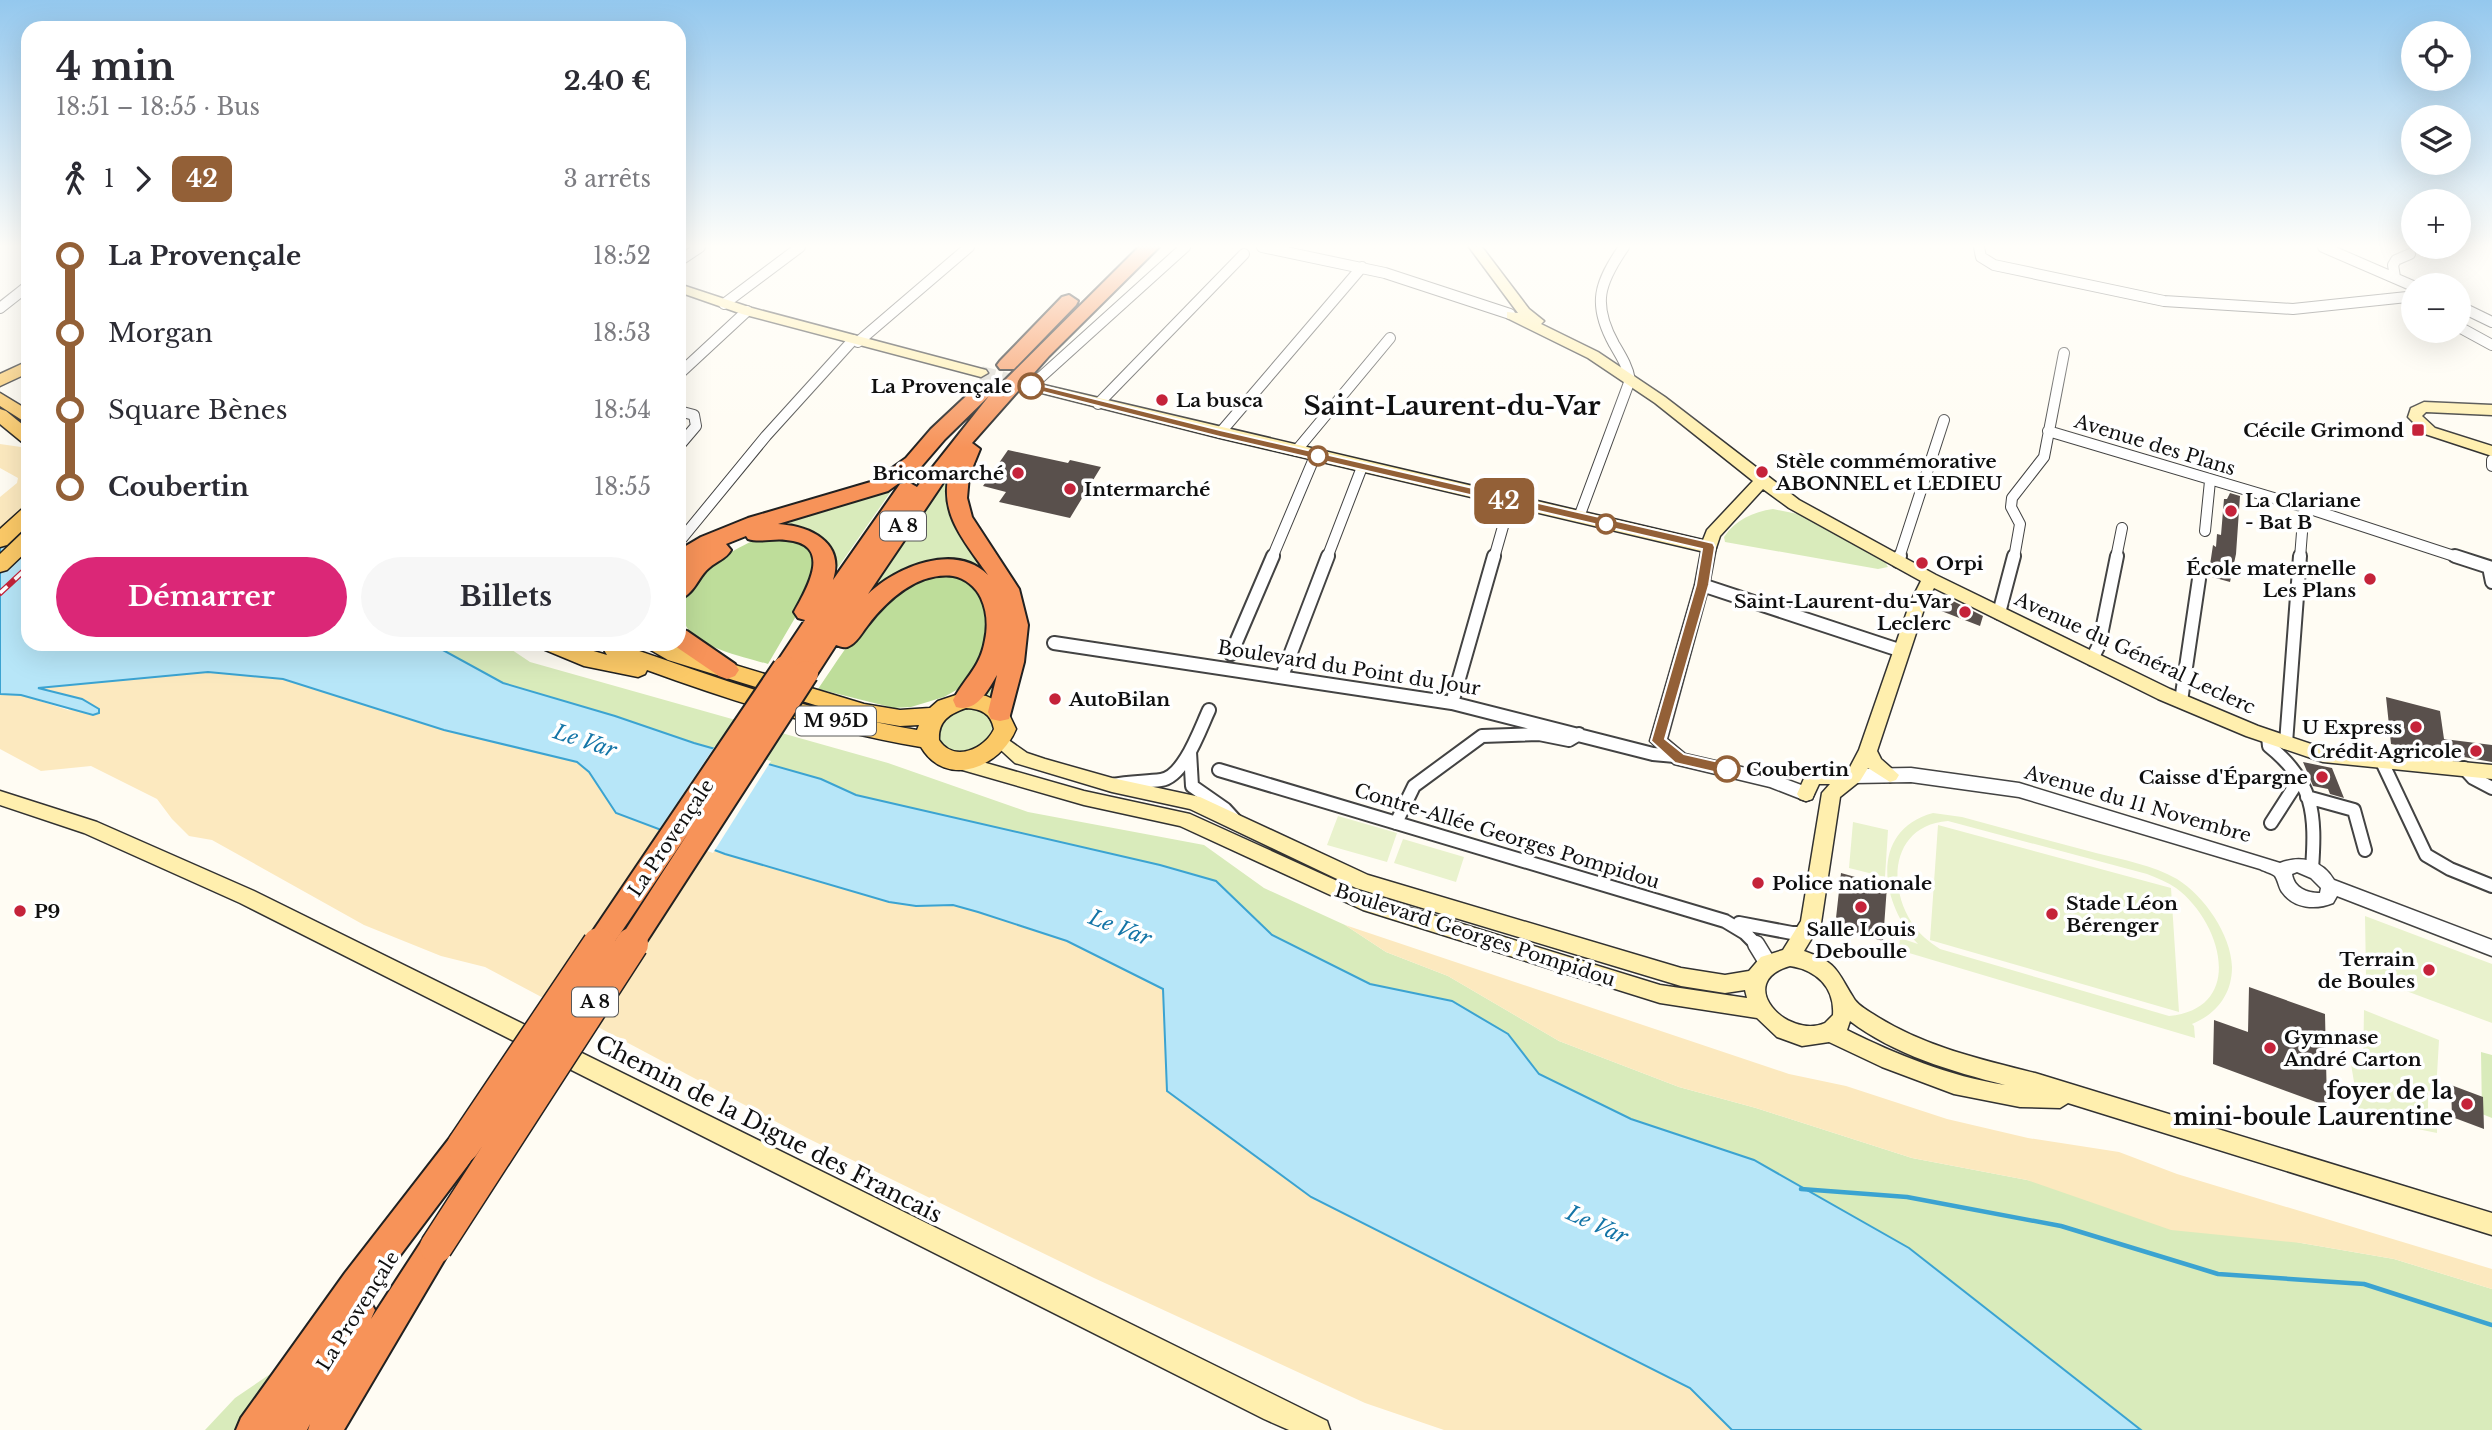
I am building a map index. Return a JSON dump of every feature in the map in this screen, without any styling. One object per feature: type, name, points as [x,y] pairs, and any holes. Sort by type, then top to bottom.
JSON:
[{"type":"highway","name":"La Provençale","points":[[325,1430],[373,1346],[914,480],[983,381],[1056,314]]},
{"type":"highway","name":"La Provençale","points":[[796,671],[947,461],[1088,314]]},
{"type":"highway","points":[[689,561],[709,542],[756,523],[881,486],[913,463],[983,381]]},
{"type":"highway","points":[[1000,712],[1014,659],[1017,635],[1014,610],[1002,578],[963,522],[955,499],[955,486],[964,459],[1020,386]]},
{"type":"highway","points":[[689,561],[739,539],[766,531],[797,533],[820,548],[825,568],[796,671],[742,753]]},
{"type":"highway","points":[[796,671],[858,622],[892,586],[925,569],[957,567],[972,572],[990,589],[998,625],[998,639],[991,663],[965,700]]},
{"type":"highway","points":[[686,642],[727,670]]},
{"type":"highway","name":"La Provençale","points":[[287,1430],[399,1236],[742,753]]},
{"type":"highway","points":[[253,1430],[399,1236]]},
{"type":"main road","points":[[757,314],[983,381]]},
{"type":"main road","points":[[1524,314],[1604,362],[1628,373]]},
{"type":"main road","points":[[1525,314],[1628,373]]},
{"type":"main road","points":[[0,382],[21,370]]},
{"type":"main road","name":"Avenue du Général Leclerc","points":[[1628,373],[1762,481],[1794,503],[1930,579],[2181,701],[2277,740],[2338,758],[2492,772]]},
{"type":"main road","points":[[0,382],[21,376]]},
{"type":"main road","points":[[1020,386],[1709,547],[1713,534],[1762,481]]},
{"type":"main road","points":[[0,398],[21,413]]},
{"type":"main road","points":[[2492,410],[2424,407],[2416,411],[2415,417],[2430,431],[2492,451]]},
{"type":"main road","points":[[4,421],[21,433]]},
{"type":"main road","points":[[0,525],[21,506]]},
{"type":"main road","points":[[0,540],[21,520]]},
{"type":"main road","points":[[0,565],[21,546]]},
{"type":"main road","points":[[1806,794],[1831,793],[1854,776],[1868,751],[1918,603],[1930,579]]},
{"type":"main road","name":"M 95D","points":[[567,651],[584,658],[683,676],[867,730],[927,740]]},
{"type":"main road","name":"M 95D","points":[[632,651],[683,676]]},
{"type":"main road","name":"M 95D","points":[[668,651],[864,712],[901,718],[934,716]]},
{"type":"main road","points":[[965,700],[990,704],[1000,712],[1005,729],[1000,741],[985,755],[958,762],[940,756],[932,750],[927,740],[926,732],[934,716],[944,707],[965,700]]},
{"type":"main road","name":"Boulevard Georges Pompidou","points":[[1000,741],[1021,758],[1112,785],[1193,802],[1363,882],[1503,925],[1681,977],[1725,984],[1761,971]]},
{"type":"main road","points":[[1868,751],[1875,764],[1890,775]]},
{"type":"main road","name":"Boulevard Georges Pompidou","points":[[958,762],[1084,798],[1183,820],[1363,902],[1647,990],[1760,1009]]},
{"type":"main road","points":[[1806,794],[1810,782],[1817,776],[1854,776]]},
{"type":"main road","points":[[1817,776],[1831,793]]},
{"type":"main road","points":[[1790,957],[1812,962],[1822,968],[1838,985],[1844,1005],[1843,1016],[1830,1032],[1806,1037],[1780,1028],[1760,1009],[1754,989],[1761,971],[1790,957],[1809,928],[1831,793]]},
{"type":"main road","points":[[1806,794],[1815,806],[1823,831]]},
{"type":"main road","name":"Chemin de la Digue des Francais","points":[[0,799],[90,827],[247,898],[1248,1398],[1318,1430]]},
{"type":"main road","points":[[1809,928],[1822,968]]},
{"type":"main road","points":[[1844,1005],[1867,1023],[1907,1044],[1970,1066],[2492,1224]]},
{"type":"main road","points":[[1830,1032],[1868,1052],[1958,1084],[1996,1094],[2084,1099]]},
{"type":"street","points":[[686,368],[744,314]]},
{"type":"street","points":[[686,533],[766,436],[855,341],[888,314]]},
{"type":"street","points":[[1020,386],[1106,314]]},
{"type":"street","points":[[1098,404],[1186,314]]},
{"type":"street","points":[[1220,433],[1322,314]]},
{"type":"street","points":[[1579,517],[1628,373],[1600,314]]},
{"type":"street","points":[[2475,314],[2492,322]]},
{"type":"street","points":[[2471,334],[2492,345]]},
{"type":"street","points":[[1296,451],[1390,338]]},
{"type":"street","points":[[1999,613],[2020,533],[2020,524],[2011,507],[2012,498],[2044,457],[2064,353]]},
{"type":"street","points":[[686,413],[694,415],[696,426],[686,438]]},
{"type":"street","points":[[1898,561],[1944,420]]},
{"type":"street","name":"Avenue des Plans","points":[[2048,431],[2304,507],[2490,568]]},
{"type":"street","points":[[1231,654],[1315,456]]},
{"type":"street","points":[[2492,460],[2492,466]]},
{"type":"street","points":[[1282,676],[1362,467]]},
{"type":"street","points":[[2204,531],[2210,481]]},
{"type":"street","points":[[1452,703],[1510,502]]},
{"type":"street","points":[[2304,507],[2277,740],[2269,746],[2290,763],[2308,797],[2313,829],[2312,869]]},
{"type":"street","points":[[2092,659],[2098,645],[2122,528]]},
{"type":"street","points":[[1634,748],[1658,741],[1702,585],[1709,547]]},
{"type":"street","points":[[2490,568],[2492,582]]},
{"type":"street","points":[[2181,701],[2199,579]]},
{"type":"street","points":[[1702,585],[1902,651]]},
{"type":"street","name":"Boulevard du Point du Jour","points":[[1054,643],[1452,703],[1772,780],[1806,794]]},
{"type":"street","points":[[1112,785],[1138,780],[1163,780],[1174,775],[1190,751],[1209,710]]},
{"type":"street","points":[[1396,823],[1414,786],[1482,736],[1539,734],[1569,740],[1579,734]]},
{"type":"street","name":"Boulevard du Point du Jour","points":[[1658,741],[1675,756]]},
{"type":"street","points":[[1190,751],[1192,786],[1199,793],[1225,806],[1236,821]]},
{"type":"street","points":[[2382,762],[2426,855],[2450,869],[2492,886]]},
{"type":"street","points":[[2464,768],[2473,778],[2492,788]]},
{"type":"street","name":"Contre-Allée Georges Pompidou","points":[[1219,770],[1725,921],[1745,930],[1755,939],[1761,971]]},
{"type":"street","name":"Avenue du 11 Novembre","points":[[1854,776],[1929,777],[2043,795],[2283,872]]},
{"type":"street","points":[[2271,823],[2300,778]]},
{"type":"street","points":[[2308,797],[2354,810],[2365,850]]},
{"type":"street","points":[[2328,885],[2327,898],[2320,901],[2306,899],[2288,887],[2283,872],[2286,868],[2297,865],[2312,869],[2328,885],[2492,948]]},
{"type":"street","points":[[1725,921],[1791,933],[1809,928]]},
{"type":"green space","points":[[951,473],[1002,587],[996,698],[979,693],[1001,594],[987,572],[976,566],[865,599]]},
{"type":"green space","points":[[894,487],[830,579],[828,547],[822,538],[801,528],[749,532],[732,538],[686,567],[686,561],[719,541]]},
{"type":"green space","points":[[1773,509],[1798,514],[1884,560],[1888,567],[1878,569],[1725,542],[1724,537],[1728,531],[1739,521],[1758,512]]},
{"type":"green space","points":[[758,539],[798,540],[815,554],[809,594],[768,664],[711,646],[700,640],[686,626],[686,596],[693,585],[718,561]]},
{"type":"green space","points":[[942,574],[956,575],[980,588],[989,625],[986,649],[967,684],[944,697],[911,707],[894,708],[818,689],[868,619],[892,595],[918,579]]},
{"type":"green space","points":[[445,651],[514,651],[530,662],[888,763],[1028,812],[1204,845],[1264,888],[1345,925],[1386,952],[1448,976],[1559,1041],[1679,1087],[1756,1108],[1912,1158],[2027,1180],[2301,1243],[2394,1259],[2492,1289],[2492,1430],[2141,1430],[1909,1248],[1754,1160],[1631,1119],[1539,1074],[1508,1034],[1452,1001],[1370,984],[1272,935],[1216,881],[1160,865],[856,795],[821,779],[694,743],[503,683]]},
{"type":"green space","points":[[970,707],[986,713],[992,722],[991,732],[984,742],[973,749],[960,752],[948,748],[937,737],[940,722],[961,708]]},
{"type":"green space","name":"Stade Léon Bérenger","points":[[1933,813],[1962,817],[2138,863],[2177,879],[2206,906],[2227,942],[2232,967],[2226,995],[2208,1015],[2192,1024],[2195,1038],[1899,950],[1900,938],[1918,944],[1905,928],[1896,909],[1889,890],[1887,870],[1890,852],[1898,835],[1912,822]],"holes":[[[1948,821],[2147,874],[2176,888],[2192,903],[2205,921],[2214,941],[2219,961],[2217,981],[2209,997],[2194,1010],[2169,1016],[1940,949],[1912,923],[1899,891],[1897,874],[1906,844],[1916,833],[1930,825]]]},
{"type":"green space","points":[[1338,816],[1397,833],[1387,862],[1327,845]]},
{"type":"green space","points":[[1853,822],[1888,830],[1885,877],[1849,868]]},
{"type":"green space","name":"Stade Léon Bérenger","points":[[1938,825],[2171,888],[2179,1012],[1930,940]]},
{"type":"green space","points":[[1403,839],[1464,857],[1456,882],[1394,863]]},
{"type":"green space","name":"Terrain de Boules","points":[[2365,916],[2492,964],[2492,1023],[2366,976]]},
{"type":"green space","points":[[2364,1010],[2439,1040],[2436,1092],[2428,1091],[2428,1113],[2437,1120],[2437,1133],[2398,1125],[2359,1112],[2351,1064],[2363,1068]]},
{"type":"green space","points":[[2481,1052],[2492,1055],[2492,1118],[2482,1114]]},
{"type":"green space","points":[[294,1358],[240,1430],[205,1430],[235,1398]]},
{"type":"sand","points":[[0,444],[21,447],[21,541],[0,540],[0,497],[17,483],[18,478],[0,468]]},
{"type":"sand","points":[[208,672],[283,679],[444,730],[577,762],[589,772],[616,813],[725,854],[889,902],[916,906],[953,905],[978,912],[1067,941],[1164,989],[1167,1091],[1311,1197],[1690,1388],[1732,1430],[1444,1430],[1365,1403],[1094,1278],[805,1137],[485,967],[441,956],[364,925],[212,840],[189,836],[157,799],[91,766],[41,771],[0,749],[0,694],[21,695],[71,711],[35,688]]},
{"type":"sand","points":[[1345,925],[1789,1074],[1846,1086],[1947,1119],[2028,1138],[2119,1152],[2177,1174],[2492,1269],[2492,1289],[2394,1259],[2301,1243],[2171,1230],[2027,1180],[1912,1158],[1756,1108],[1679,1087],[1559,1041],[1448,976],[1386,952]]},
{"type":"water","name":"Le Var","points":[[0,540],[21,541],[21,651],[445,651],[503,683],[694,743],[821,779],[856,795],[1160,865],[1216,881],[1272,935],[1370,984],[1452,1001],[1508,1034],[1539,1074],[1631,1119],[1754,1160],[1909,1248],[2141,1430],[1732,1430],[1690,1388],[1311,1197],[1167,1091],[1163,989],[1067,941],[953,905],[916,906],[889,902],[725,854],[616,813],[589,772],[577,762],[444,730],[283,679],[208,672],[38,688],[82,699],[99,709],[99,713],[93,715],[21,695],[0,694]]},
{"type":"pier","points":[[715,746],[771,761],[713,853],[657,833]]},
{"type":"building","points":[[1008,450],[1101,467],[1070,518],[999,502],[1006,492],[983,486]]},
{"type":"building","points":[[2230,493],[2240,496],[2236,554],[2230,582],[2212,577],[2214,566],[2210,565],[2217,534],[2221,535],[2224,499],[2227,499]]},
{"type":"building","name":"Saint-Laurent-du-Var Leclerc","points":[[1943,596],[1983,616],[1980,626],[1931,607],[1934,597]]},
{"type":"building","name":"U Express","points":[[2386,697],[2440,711],[2444,739],[2492,745],[2492,762],[2391,744]]},
{"type":"building","name":"Caisse d'Épargne","points":[[2303,762],[2332,768],[2344,798],[2330,794],[2328,789],[2313,786]]},
{"type":"building","name":"Salle Louis Deboulle","points":[[1841,873],[1887,886],[1883,941],[1835,927]]},
{"type":"building","name":"Gymnase André Carton","points":[[2249,987],[2325,1014],[2327,1106],[2213,1064],[2214,1020],[2248,1032]]},
{"type":"building","name":"foyer de la mini-boule Laurentine","points":[[2451,1085],[2483,1097],[2484,1129],[2452,1117]]},
{"type":"waterway","points":[[1801,1189],[1907,1197],[2061,1226],[2218,1274],[2364,1284],[2492,1325]]},
{"type":"tunnel","points":[[981,373],[1031,386]]},
{"type":"railway","points":[[0,593],[21,574]]},
{"type":"bus line","name":"42","points":[[1031,386],[1510,502],[1709,547],[1702,585],[1658,741],[1680,759],[1727,769]]},
{"type":"place","name":"La Provençale","points":[[1031,386]]},
{"type":"place","name":"La busca","points":[[1162,400]]},
{"type":"place","name":"Cécile Grimond","points":[[2418,430]]},
{"type":"place","name":"Stèle commémorative ABONNEL et LEDIEU","points":[[1762,472]]},
{"type":"place","name":"Bricomarché","points":[[1018,473]]},
{"type":"place","name":"Intermarché","points":[[1070,489]]},
{"type":"place","name":"La Clariane - Bat B","points":[[2231,511]]},
{"type":"place","name":"Orpi","points":[[1922,563]]},
{"type":"place","name":"École maternelle Les Plans","points":[[2370,579]]},
{"type":"place","name":"Saint-Laurent-du-Var Leclerc","points":[[1965,612]]},
{"type":"place","name":"AutoBilan","points":[[1055,699]]},
{"type":"place","name":"U Express","points":[[2416,727]]},
{"type":"place","name":"Crédit Agricole","points":[[2476,751]]},
{"type":"place","name":"Coubertin","points":[[1727,769]]},
{"type":"place","name":"Caisse d'Épargne","points":[[2322,777]]},
{"type":"place","name":"Police nationale","points":[[1758,883]]},
{"type":"place","name":"Salle Louis Deboulle","points":[[1861,907]]},
{"type":"place","name":"P9","points":[[20,911]]},
{"type":"place","name":"Stade Léon Bérenger","points":[[2052,914]]},
{"type":"place","name":"Terrain de Boules","points":[[2429,970]]},
{"type":"place","name":"Gymnase André Carton","points":[[2270,1048]]},
{"type":"place","name":"foyer de la mini-boule Laurentine","points":[[2467,1104]]},
{"type":"district","name":"Saint-Laurent-du-Var","points":[[1452,406]]}]
